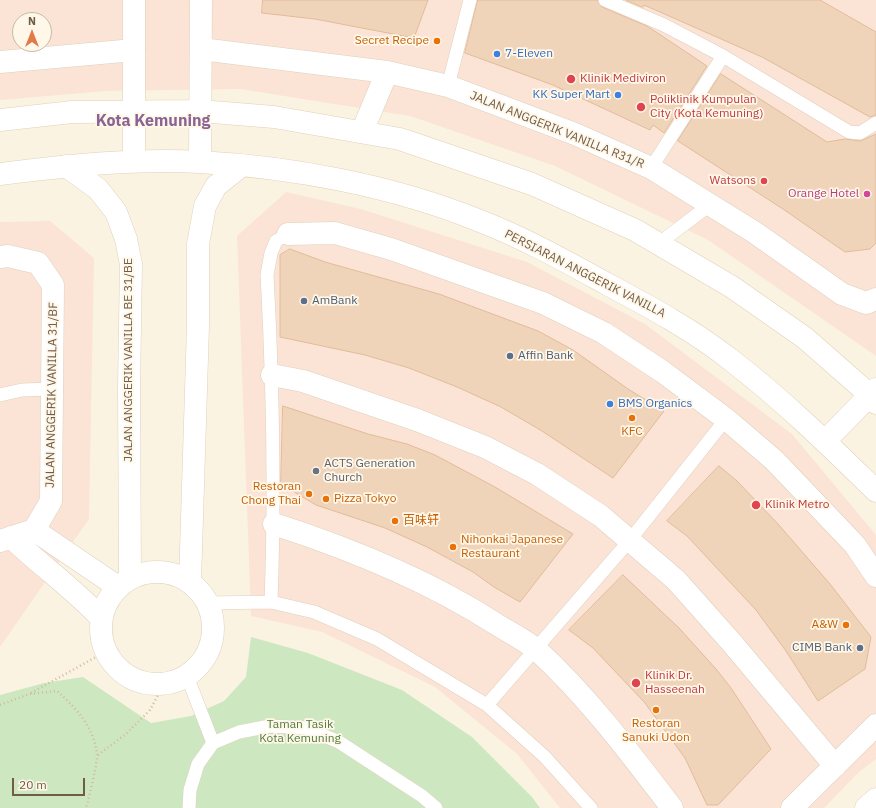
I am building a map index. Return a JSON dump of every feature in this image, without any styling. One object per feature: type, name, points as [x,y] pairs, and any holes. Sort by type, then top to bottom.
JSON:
[{"type":"street","points":[[134,0],[134,161]]},
{"type":"street","points":[[200,162],[201,0]]},
{"type":"street","name":"JALAN ANGGERIK VANILLA R31/R","points":[[201,49],[387,72],[448,86],[575,134],[651,168],[754,232],[842,294],[866,303],[876,299]]},
{"type":"street","points":[[0,62],[134,50]]},
{"type":"street","points":[[362,132],[387,72]]},
{"type":"street","points":[[0,120],[72,112],[134,111],[200,111],[274,117],[400,139],[532,184],[635,230],[732,287],[799,334],[874,396],[825,441]]},
{"type":"street","name":"PERSIARAN ANGGERIK VANILLA","points":[[0,174],[66,166],[134,161],[200,162],[313,174],[402,194],[479,220],[540,247],[671,318],[730,360],[825,441],[876,491]]},
{"type":"street","name":"JALAN ANGGERIK VANILLA BE 31/BE","points":[[66,166],[98,189],[116,212],[126,239],[131,264],[124,582]]},
{"type":"street","points":[[190,582],[198,326],[198,244],[205,206],[216,186],[240,166]]},
{"type":"street","points":[[288,234],[335,233],[391,249],[542,303],[604,333],[663,372],[726,420],[774,460],[856,545],[876,576]]},
{"type":"street","name":"JALAN ANGGERIK VANILLA 31/BF","points":[[0,257],[8,256],[38,263],[53,285],[51,501],[34,530]]},
{"type":"street","points":[[272,375],[303,381],[417,420],[485,447],[537,474],[601,516],[676,580],[732,642],[789,713],[835,766]]},
{"type":"street","points":[[274,524],[318,539],[419,581],[471,608],[536,649],[608,726],[672,808]]},
{"type":"street","points":[[5,539],[34,530],[124,582]]},
{"type":"street","points":[[5,539],[83,598],[101,618]]},
{"type":"street","points":[[160,572],[176,575],[190,582],[203,595],[208,603],[212,617],[213,631],[211,645],[205,658],[187,676],[164,684],[146,683],[130,678],[116,667],[105,652],[101,641],[101,618],[110,596],[124,582],[145,573],[160,572]]},
{"type":"street","points":[[792,808],[876,725]]},
{"type":"street","points":[[866,808],[876,799]]},
{"type":"lane","points":[[448,86],[470,0]]},
{"type":"lane","points":[[609,1],[664,25],[723,56],[849,132],[860,133],[876,123]]},
{"type":"lane","points":[[651,168],[723,56]]},
{"type":"lane","points":[[658,244],[711,204]]},
{"type":"lane","points":[[271,602],[274,524],[272,375],[267,274],[271,253],[276,240],[288,234]]},
{"type":"lane","points":[[0,395],[22,390],[53,389]]},
{"type":"lane","points":[[487,705],[630,540],[726,420]]},
{"type":"lane","points":[[208,603],[271,602],[314,612],[377,639],[487,705],[544,757],[591,808]]},
{"type":"lane","points":[[187,676],[213,743]]},
{"type":"lane","points":[[189,808],[190,790],[198,764],[213,743],[239,732],[270,726],[306,728],[339,742],[422,796],[436,808]]},
{"type":"path","points":[[0,705],[29,694],[105,652]]},
{"type":"path","points":[[98,755],[126,734],[150,710],[164,684]]},
{"type":"path","points":[[29,694],[56,691],[76,708],[92,734],[98,755],[86,808]]},
{"type":"shaded area","points":[[0,0],[876,0],[876,356],[708,240],[555,166],[410,116],[240,89],[107,91],[0,100]]},
{"type":"shaded area","points":[[286,192],[361,209],[527,262],[645,324],[792,434],[876,535],[876,759],[859,772],[824,808],[560,808],[517,754],[435,687],[322,632],[251,616],[237,236]]},
{"type":"shaded area","points":[[50,221],[94,258],[89,519],[0,647],[0,222]]},
{"type":"green space","name":"Taman Tasik Kota Kemuning","points":[[251,637],[308,653],[402,690],[472,737],[532,797],[540,808],[0,808],[0,695],[44,683],[83,677],[151,723],[191,716],[224,701],[246,677]]},
{"type":"building","points":[[263,0],[428,0],[414,38],[315,19],[262,13]]},
{"type":"building","points":[[478,0],[597,0],[602,7],[647,26],[707,66],[664,133],[653,125],[650,130],[553,85],[465,53]]},
{"type":"building","points":[[626,0],[820,0],[876,32],[876,115],[870,117],[762,57],[644,5],[643,7]]},
{"type":"building","points":[[721,74],[827,142],[845,139],[860,141],[876,134],[876,243],[870,249],[845,252],[783,209],[678,141]]},
{"type":"building","points":[[290,249],[325,262],[439,294],[538,331],[573,350],[628,389],[664,411],[613,478],[542,431],[501,407],[457,387],[409,368],[365,355],[280,337],[280,255]]},
{"type":"building","points":[[283,406],[368,434],[407,444],[435,455],[495,487],[573,534],[520,602],[494,587],[473,572],[427,547],[385,528],[316,505],[281,484]]},
{"type":"building","points":[[719,466],[737,481],[778,524],[830,584],[871,637],[865,669],[818,701],[786,651],[756,610],[687,536],[667,521]]},
{"type":"building","points":[[623,575],[679,628],[716,669],[731,688],[771,749],[718,805],[707,805],[685,758],[645,703],[593,648],[569,630]]},
{"type":"place","name":"Secret Recipe","points":[[437,41]]},
{"type":"place","name":"7-Eleven","points":[[497,54]]},
{"type":"place","name":"Klinik Mediviron","points":[[571,79]]},
{"type":"place","name":"KK Super Mart","points":[[618,95]]},
{"type":"place","name":"Poliklinik Kumpulan City (Kota Kemuning)","points":[[641,107]]},
{"type":"place","name":"Watsons","points":[[764,181]]},
{"type":"place","name":"Orange Hotel","points":[[867,194]]},
{"type":"place","name":"AmBank","points":[[304,301]]},
{"type":"place","name":"Affin Bank","points":[[510,356]]},
{"type":"place","name":"BMS Organics","points":[[610,404]]},
{"type":"place","name":"KFC","points":[[632,418]]},
{"type":"place","name":"ACTS Generation Church","points":[[316,471]]},
{"type":"place","name":"Restoran Chong Thai","points":[[309,494]]},
{"type":"place","name":"Pizza Tokyo","points":[[326,499]]},
{"type":"place","name":"Klinik Metro","points":[[756,505]]},
{"type":"place","name":"百味轩","points":[[395,521]]},
{"type":"place","name":"Nihonkai Japanese Restaurant","points":[[453,547]]},
{"type":"place","name":"A&W","points":[[846,625]]},
{"type":"place","name":"CIMB Bank","points":[[860,648]]},
{"type":"place","name":"Klinik Dr. Hasseenah","points":[[636,683]]},
{"type":"place","name":"Restoran Sanuki Udon","points":[[656,710]]},
{"type":"district","name":"Kota Kemuning","points":[[153,121]]}]
